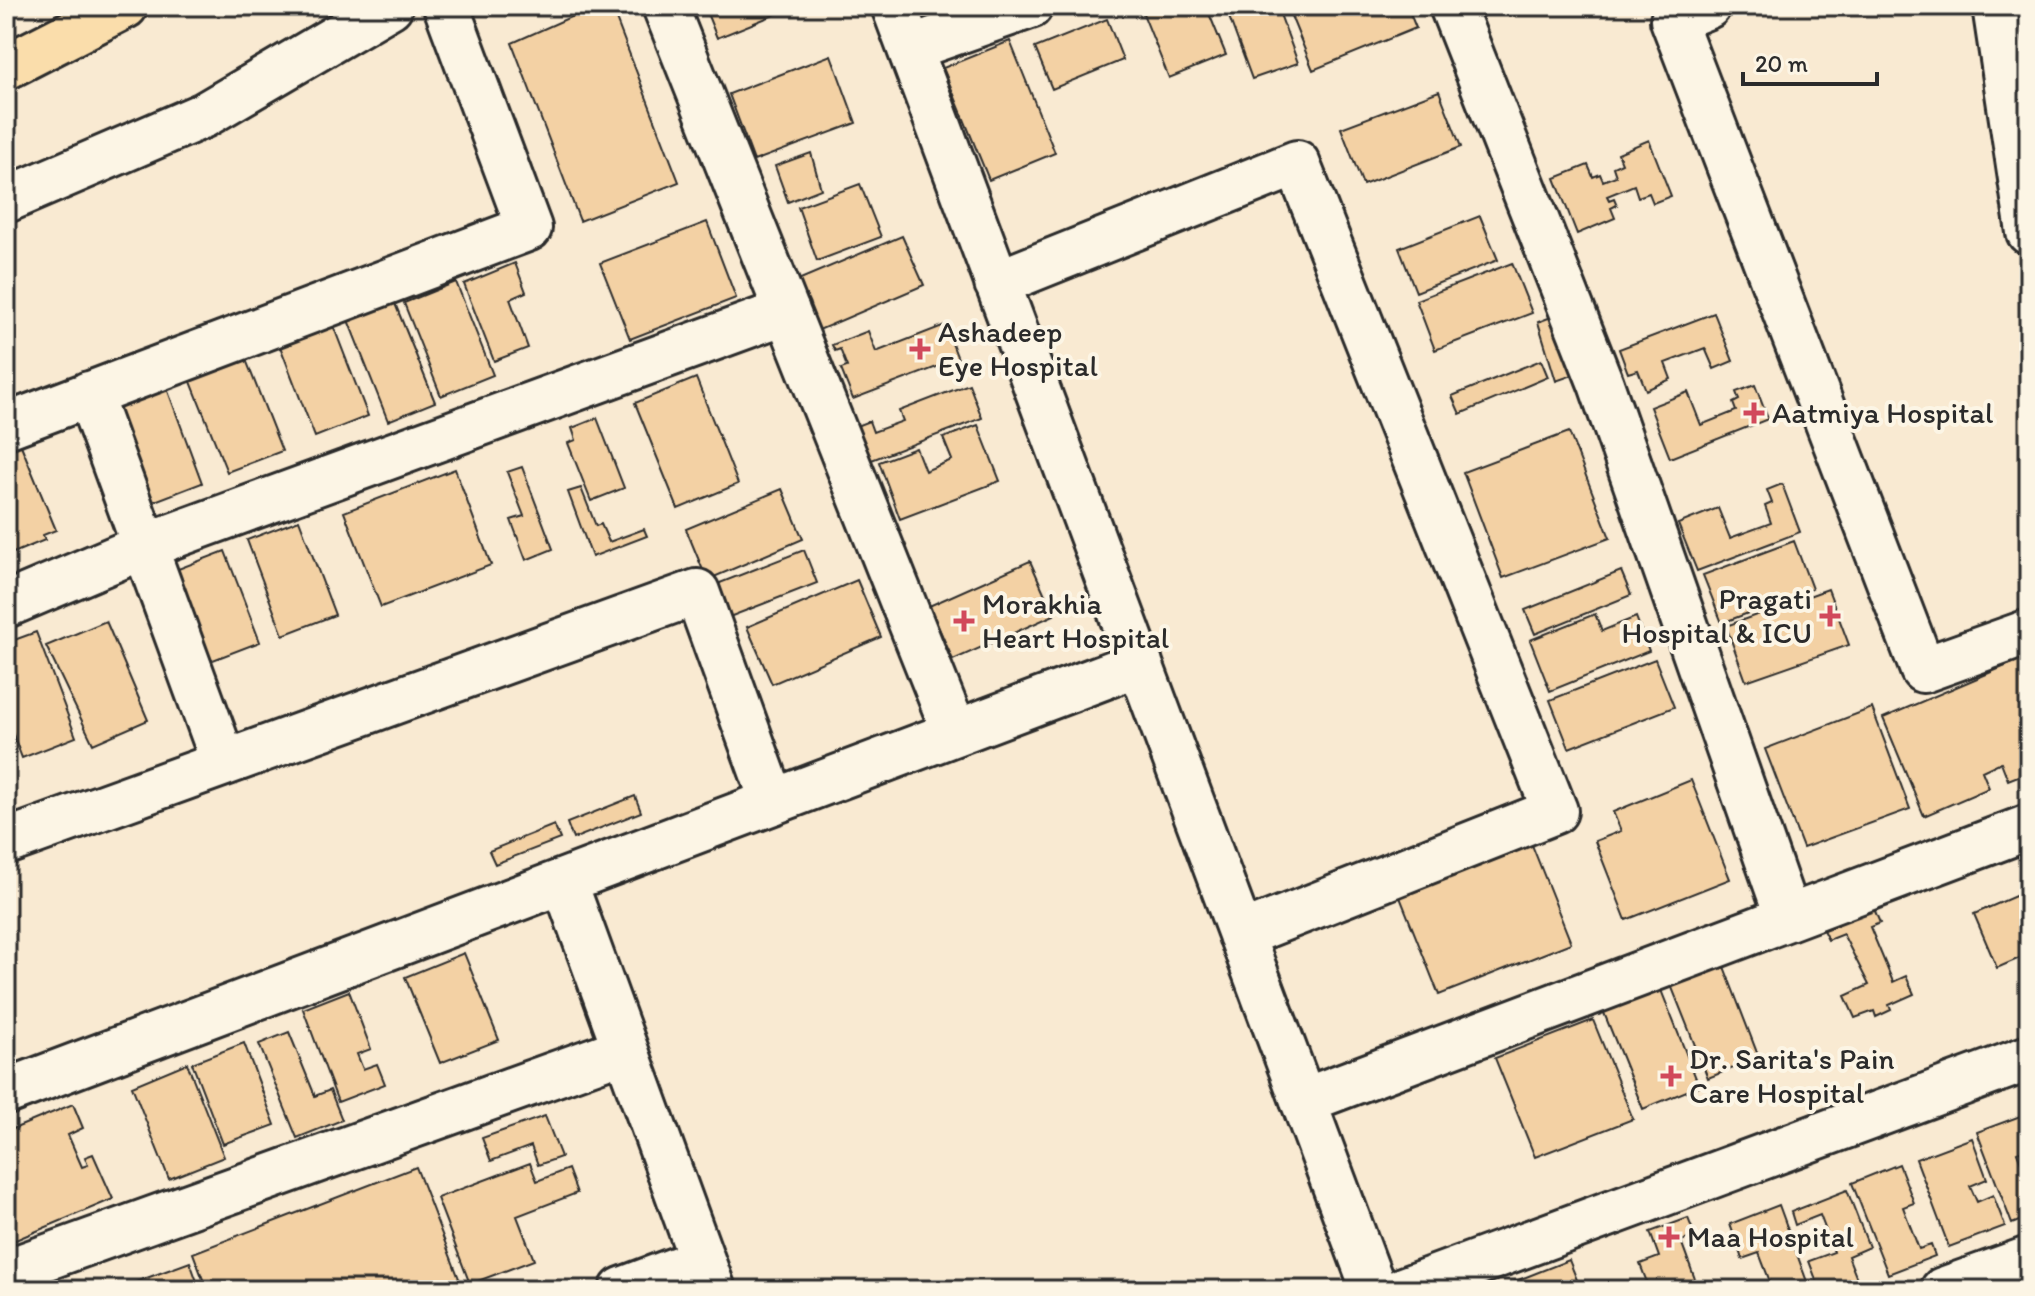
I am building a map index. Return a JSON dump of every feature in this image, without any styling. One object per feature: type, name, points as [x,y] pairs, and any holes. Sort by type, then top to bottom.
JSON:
[{"type":"main road","points":[[6,67],[125,6]]},
{"type":"street","points":[[6,200],[204,115],[390,6]]},
{"type":"street","points":[[6,426],[529,228],[446,6]]},
{"type":"street","points":[[665,6],[955,733]]},
{"type":"street","points":[[894,6],[1374,1290]]},
{"type":"street","points":[[910,48],[1030,6]]},
{"type":"street","points":[[1452,6],[1601,384],[1788,918]]},
{"type":"street","points":[[1708,6],[1673,20],[1923,670],[2029,632]]},
{"type":"street","points":[[1995,6],[2029,232]]},
{"type":"street","points":[[997,283],[1297,163],[1555,811],[1241,935]]},
{"type":"street","points":[[6,605],[145,546],[787,311]]},
{"type":"street","points":[[89,394],[224,763]]},
{"type":"street","points":[[6,842],[697,592],[773,802]]},
{"type":"street","points":[[6,1092],[1140,663]]},
{"type":"street","points":[[1303,1101],[2029,827]]},
{"type":"street","points":[[564,881],[707,1275],[622,1290]]},
{"type":"street","points":[[21,1276],[625,1049]]},
{"type":"street","points":[[1403,1290],[2029,1058]]},
{"type":"street","points":[[1943,1290],[2029,1259]]},
{"type":"building","points":[[595,6],[611,6],[679,182],[580,221],[512,43]]},
{"type":"building","points":[[704,6],[796,6],[717,38]]},
{"type":"building","points":[[1140,6],[1206,6],[1226,55],[1169,78]]},
{"type":"building","points":[[1225,6],[1277,6],[1298,63],[1252,79]]},
{"type":"building","points":[[1287,6],[1407,6],[1416,28],[1313,70]]},
{"type":"building","points":[[1107,19],[1123,60],[1052,89],[1035,48]]},
{"type":"building","points":[[1010,41],[1055,153],[989,180],[943,68]]},
{"type":"building","points":[[831,55],[856,123],[754,161],[729,94]]},
{"type":"building","points":[[1439,91],[1461,147],[1363,185],[1341,128]]},
{"type":"building","points":[[1649,140],[1671,196],[1653,203],[1649,193],[1638,197],[1634,185],[1607,196],[1609,200],[1614,198],[1617,205],[1611,208],[1615,218],[1577,234],[1555,178],[1588,165],[1593,177],[1600,174],[1603,181],[1616,176],[1613,167],[1622,163],[1618,153]]},
{"type":"building","points":[[811,153],[821,189],[788,202],[775,166]]},
{"type":"building","points":[[860,184],[881,237],[817,261],[798,207]]},
{"type":"building","points":[[1480,216],[1498,260],[1416,292],[1399,248]]},
{"type":"building","points":[[707,222],[736,298],[630,339],[600,263]]},
{"type":"building","points":[[902,236],[924,285],[819,330],[798,280]]},
{"type":"building","points":[[515,263],[526,292],[510,299],[528,348],[494,361],[464,284]]},
{"type":"building","points":[[1512,263],[1532,313],[1435,350],[1416,300]]},
{"type":"building","points":[[456,282],[493,375],[441,396],[404,303]]},
{"type":"building","points":[[394,301],[435,402],[388,421],[348,320]]},
{"type":"building","points":[[1714,313],[1733,361],[1714,369],[1705,348],[1665,363],[1671,379],[1646,390],[1638,370],[1628,373],[1619,349]]},
{"type":"building","points":[[1551,317],[1573,375],[1556,381],[1538,322]]},
{"type":"building","points":[[331,320],[368,416],[315,437],[278,341]]},
{"type":"building","points":[[945,325],[958,359],[853,399],[841,369],[847,367],[840,349],[835,351],[832,345],[868,331],[876,352]]},
{"type":"building","points":[[243,352],[282,451],[227,472],[188,374]]},
{"type":"building","points":[[1541,360],[1548,377],[1460,414],[1452,396]]},
{"type":"building","points":[[696,378],[738,484],[678,509],[635,403]]},
{"type":"building","points":[[165,383],[202,483],[142,506],[104,406]]},
{"type":"building","points":[[969,384],[982,418],[869,461],[856,426],[869,421],[873,432],[903,421],[899,411]]},
{"type":"building","points":[[1755,385],[1768,419],[1670,458],[1650,407],[1688,392],[1701,425],[1736,411],[1733,403],[1739,400],[1736,392]]},
{"type":"building","points":[[597,418],[624,488],[591,501],[568,443],[576,440],[572,428]]},
{"type":"building","points":[[978,425],[1000,481],[900,519],[879,462],[916,448],[925,471],[952,460],[943,438]]},
{"type":"building","points":[[1569,432],[1610,538],[1503,578],[1463,472]]},
{"type":"building","points":[[18,438],[56,530],[43,535],[45,540],[6,556],[6,443]]},
{"type":"building","points":[[522,467],[553,549],[526,560],[511,520],[524,516],[507,472]]},
{"type":"building","points":[[455,469],[491,565],[381,607],[344,512]]},
{"type":"building","points":[[1782,484],[1800,532],[1697,571],[1678,524],[1718,508],[1730,538],[1771,523],[1765,506],[1772,503],[1767,490]]},
{"type":"building","points":[[581,488],[596,526],[601,524],[609,542],[644,529],[647,536],[592,557],[568,492]]},
{"type":"building","points":[[782,489],[803,539],[707,580],[686,529]]},
{"type":"building","points":[[299,520],[335,615],[283,635],[247,540]]},
{"type":"building","points":[[1794,541],[1812,589],[1722,623],[1703,575]]},
{"type":"building","points":[[804,550],[817,583],[719,621],[707,588]]},
{"type":"building","points":[[225,551],[260,642],[200,665],[165,574]]},
{"type":"building","points":[[1030,561],[1054,615],[953,660],[929,606]]},
{"type":"building","points":[[1621,571],[1631,595],[1535,634],[1525,610]]},
{"type":"building","points":[[857,580],[881,637],[772,684],[747,627]]},
{"type":"building","points":[[1828,589],[1849,645],[1746,681],[1726,626]]},
{"type":"building","points":[[1595,614],[1602,631],[1636,617],[1649,651],[1550,691],[1530,640]]},
{"type":"building","points":[[106,621],[148,720],[93,744],[46,646]]},
{"type":"building","points":[[36,632],[76,737],[22,758],[6,716],[6,643]]},
{"type":"building","points":[[2029,656],[2029,758],[2021,761],[2026,773],[2008,780],[2001,762],[1982,771],[1989,788],[1924,816],[1883,718]]},
{"type":"building","points":[[1655,659],[1674,707],[1569,748],[1550,700]]},
{"type":"building","points":[[1872,708],[1910,809],[1803,848],[1765,749]]},
{"type":"building","points":[[1691,780],[1730,879],[1626,920],[1595,841],[1621,831],[1613,812]]},
{"type":"building","points":[[635,796],[641,812],[573,839],[567,823]]},
{"type":"building","points":[[554,825],[560,839],[495,864],[489,851]]},
{"type":"building","points":[[1532,845],[1571,943],[1439,995],[1400,897]]},
{"type":"building","points":[[2029,890],[2029,954],[1997,968],[1974,914]]},
{"type":"building","points":[[1872,904],[1880,923],[1870,927],[1893,982],[1906,976],[1914,994],[1889,1005],[1891,1010],[1876,1017],[1874,1011],[1855,1018],[1845,996],[1869,985],[1843,934],[1828,940],[1821,926]]},
{"type":"building","points":[[464,953],[499,1040],[440,1063],[405,977]]},
{"type":"building","points":[[1723,964],[1759,1058],[1708,1078],[1671,985]]},
{"type":"building","points":[[1659,985],[1699,1086],[1643,1109],[1602,1008]]},
{"type":"building","points":[[349,991],[371,1049],[357,1054],[363,1069],[377,1064],[385,1084],[338,1102],[303,1009]]},
{"type":"building","points":[[1593,1020],[1633,1119],[1535,1157],[1495,1058]]},
{"type":"building","points":[[289,1032],[315,1096],[330,1090],[342,1120],[297,1138],[259,1044]]},
{"type":"building","points":[[244,1043],[275,1125],[223,1144],[192,1063]]},
{"type":"building","points":[[187,1063],[224,1157],[169,1179],[132,1086]]},
{"type":"building","points":[[73,1104],[83,1128],[68,1135],[82,1167],[88,1165],[85,1157],[93,1154],[113,1199],[6,1244],[6,1132]]},
{"type":"building","points":[[2023,1115],[2029,1132],[2029,1148],[2017,1152],[2029,1183],[2029,1217],[2012,1224],[1977,1132]]},
{"type":"building","points":[[545,1116],[561,1157],[538,1165],[531,1146],[491,1161],[482,1138]]},
{"type":"building","points":[[1972,1138],[1987,1179],[1970,1186],[1977,1202],[1993,1195],[2005,1226],[1949,1247],[1916,1159]]},
{"type":"building","points":[[530,1163],[537,1181],[568,1169],[577,1193],[517,1216],[534,1260],[470,1284],[437,1198]]},
{"type":"building","points":[[1899,1164],[1914,1203],[1903,1207],[1919,1249],[1931,1245],[1935,1256],[1888,1274],[1852,1183]]},
{"type":"building","points":[[416,1167],[463,1289],[207,1290],[193,1253]]},
{"type":"building","points":[[1847,1190],[1869,1247],[1848,1256],[1861,1289],[1820,1290],[1809,1261],[1834,1252],[1820,1215],[1795,1225],[1791,1212]]},
{"type":"building","points":[[1779,1205],[1810,1290],[1764,1290],[1772,1287],[1759,1253],[1742,1259],[1730,1224]]},
{"type":"building","points":[[1688,1218],[1695,1236],[1681,1241],[1699,1290],[1650,1290],[1640,1264],[1659,1257],[1650,1232]]},
{"type":"building","points":[[1569,1260],[1581,1290],[1493,1290]]},
{"type":"building","points":[[190,1262],[200,1290],[114,1290]]},
{"type":"place","name":"Ashadeep Eye Hospital","points":[[920,349]]},
{"type":"place","name":"Aatmiya Hospital","points":[[1754,413]]},
{"type":"place","name":"Pragati Hospital & ICU","points":[[1830,616]]},
{"type":"place","name":"Morakhia Heart Hospital","points":[[964,621]]},
{"type":"place","name":"Dr. Sarita's Pain Care Hospital","points":[[1671,1076]]},
{"type":"place","name":"Maa Hospital","points":[[1669,1237]]}]
